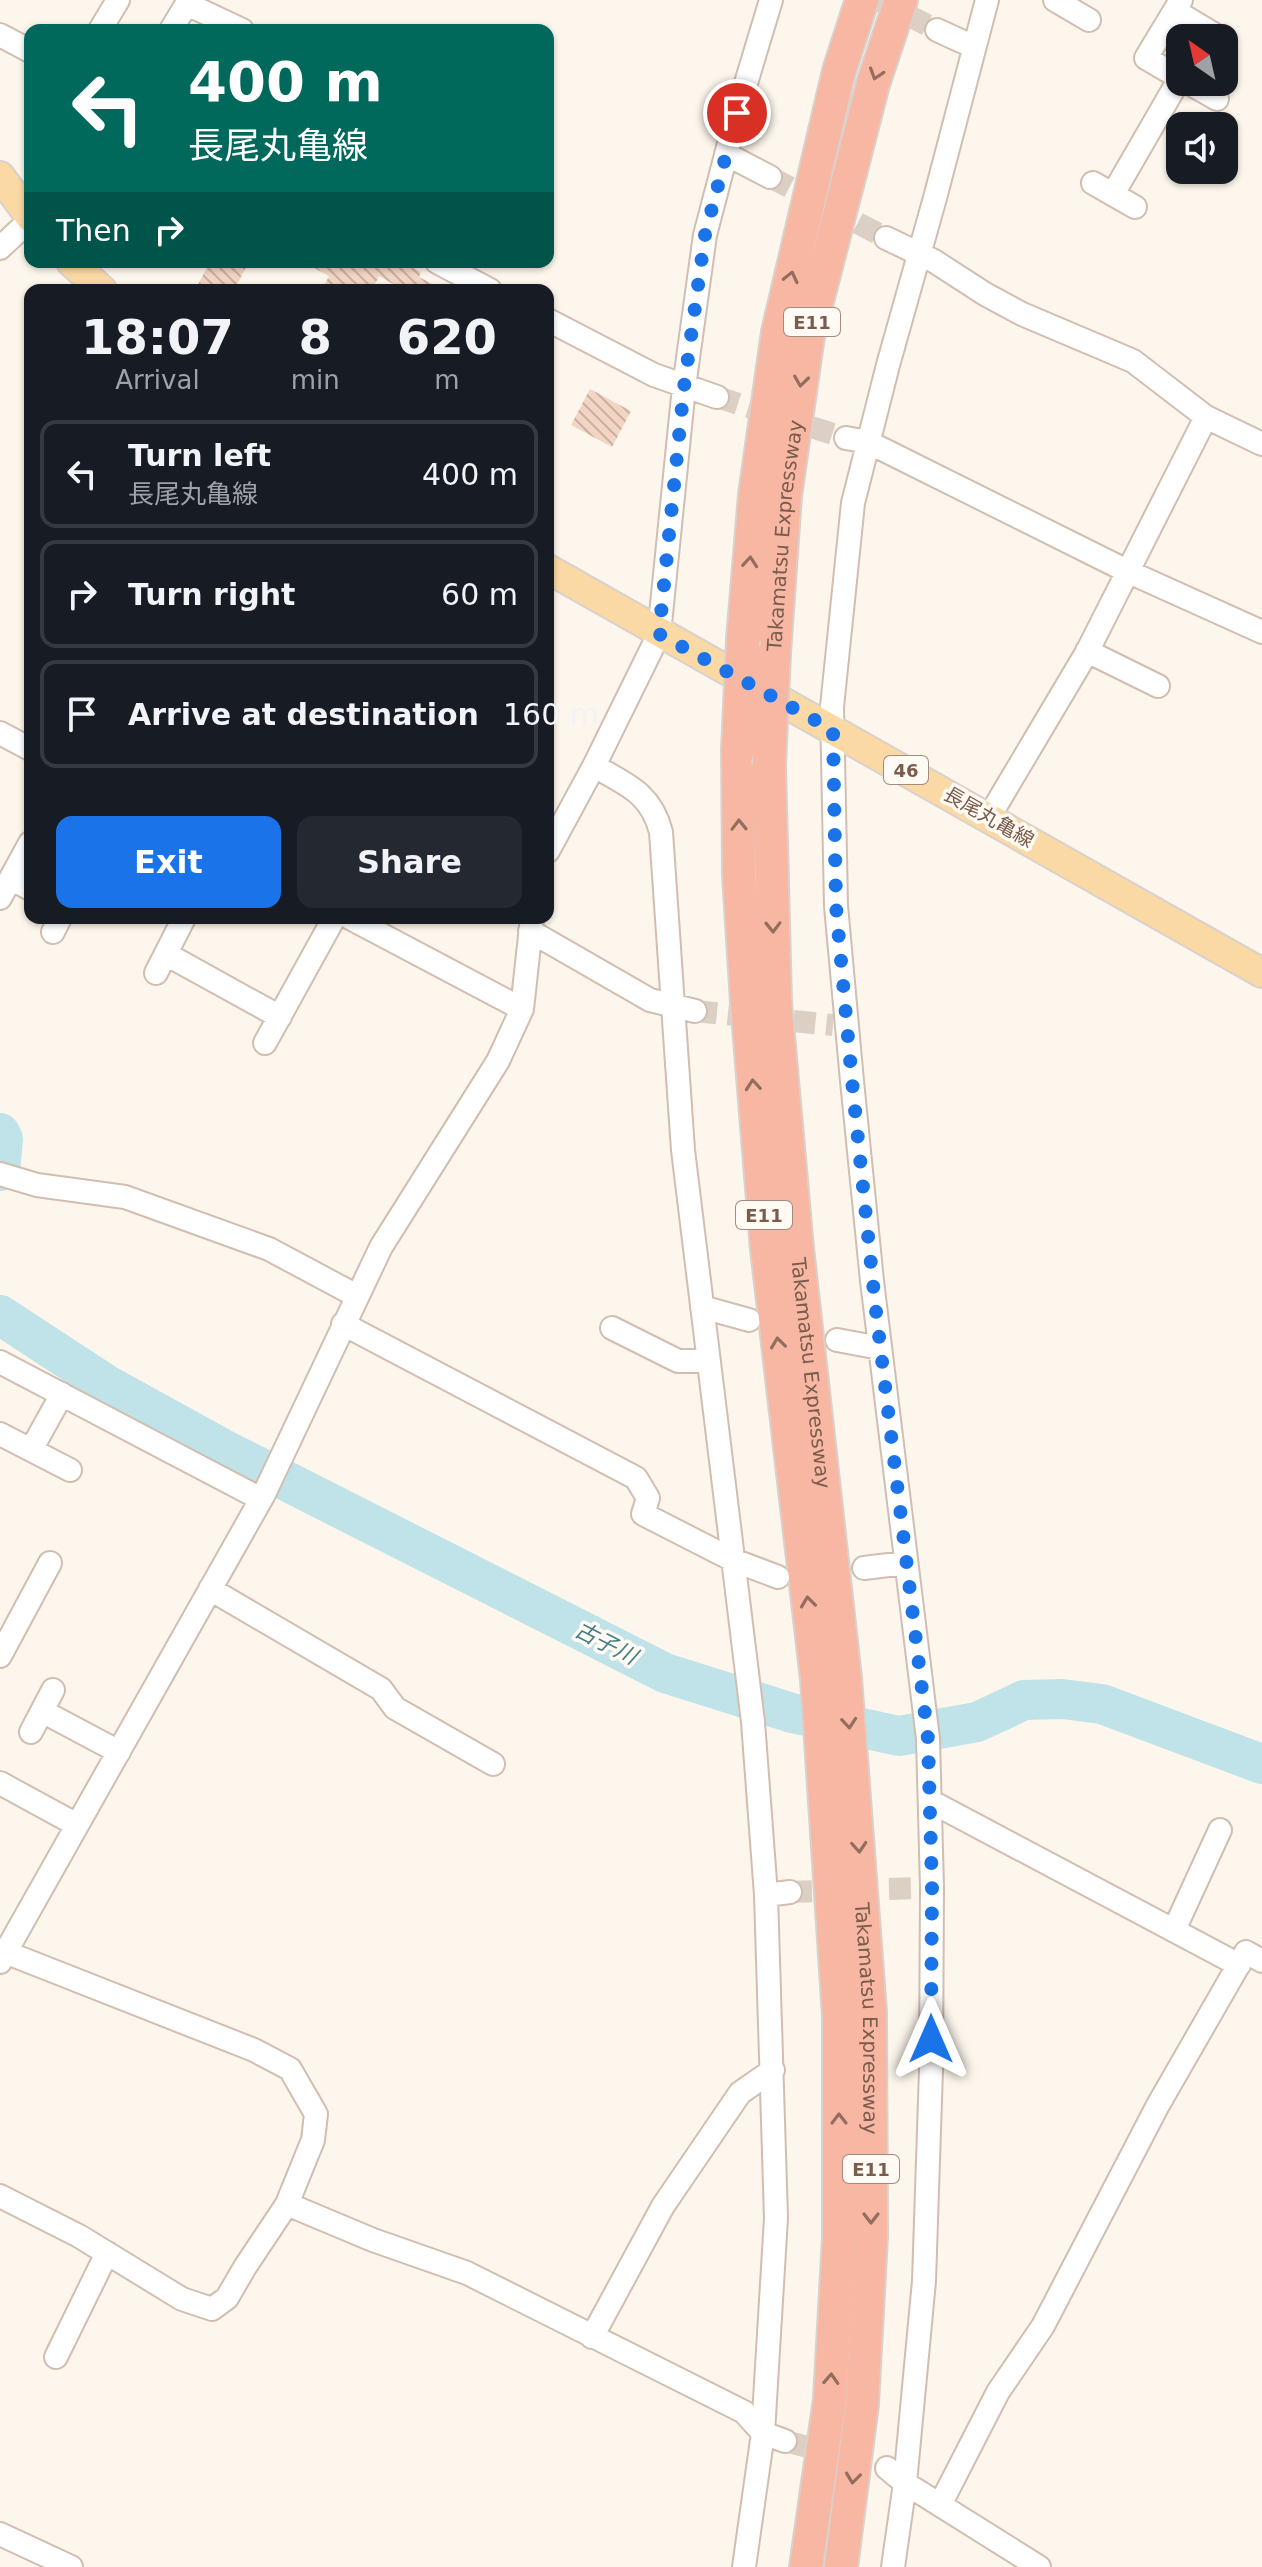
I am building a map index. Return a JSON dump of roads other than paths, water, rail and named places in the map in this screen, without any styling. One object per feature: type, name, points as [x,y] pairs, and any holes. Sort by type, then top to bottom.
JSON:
[{"type":"highway","name":"Takamatsu Expressway","points":[[831,1678],[765,1234],[741,907],[738,750],[755,495],[778,332],[839,71],[862,0]]},
{"type":"highway","name":"Takamatsu Expressway","points":[[841,2567],[862,2404],[871,2236],[870,2012],[839,1770],[775,1002],[769,765],[785,496],[808,336],[873,84],[901,0]]},
{"type":"highway","name":"Takamatsu Expressway","points":[[806,2567],[830,2399],[839,2238],[839,1770]]},
{"type":"main road","points":[[0,176],[24,210]]},
{"type":"main road","points":[[78,268],[95,284]]},
{"type":"main road","name":"長尾丸亀線","points":[[554,573],[1262,973]]},
{"type":"street","points":[[104,24],[118,0]]},
{"type":"street","points":[[554,840],[659,634],[684,387],[705,235],[771,0]]},
{"type":"street","points":[[893,2567],[905,2483],[924,2281],[931,2070],[924,1887],[930,1801],[928,1739],[840,1024],[832,707],[857,440],[919,254],[987,0]]},
{"type":"street","points":[[1055,0],[1089,20]]},
{"type":"street","points":[[175,24],[188,2],[230,24]]},
{"type":"street","points":[[1113,194],[1180,78],[1146,58],[1178,5],[1201,24]]},
{"type":"street","points":[[937,30],[974,47]]},
{"type":"street","points":[[0,35],[24,48]]},
{"type":"street","points":[[1212,96],[1217,99]]},
{"type":"street","points":[[726,154],[770,177]]},
{"type":"street","points":[[1093,183],[1135,207]]},
{"type":"street","points":[[0,248],[24,224]]},
{"type":"street","points":[[886,238],[1022,314],[1133,361],[1206,417],[1262,444]]},
{"type":"street","points":[[448,268],[479,284]]},
{"type":"street","points":[[554,323],[654,375],[717,397]]},
{"type":"street","points":[[989,817],[1087,651],[1206,417]]},
{"type":"street","points":[[857,440],[1129,572],[1262,632]]},
{"type":"street","points":[[1087,651],[1158,686]]},
{"type":"street","points":[[0,733],[24,745]]},
{"type":"street","points":[[594,766],[648,800],[661,832],[684,1008],[683,1150],[753,1722],[766,1895],[773,2070],[776,2218],[774,2437],[744,2567]]},
{"type":"street","points":[[0,898],[21,884]]},
{"type":"street","points":[[181,924],[161,964],[280,1017]]},
{"type":"street","points":[[265,1043],[331,924]]},
{"type":"street","points":[[361,924],[522,1009]]},
{"type":"street","points":[[0,2196],[107,2253],[182,2299],[212,2309],[227,2298],[287,2204],[313,2140],[316,2114],[290,2069],[254,2050],[2,1957],[262,1497],[381,1247],[498,1061],[522,1009],[531,925],[650,1000],[684,1008]]},
{"type":"street","points":[[5,1177],[37,1185],[125,1197],[269,1249],[357,1296]]},
{"type":"street","points":[[702,1307],[749,1320]]},
{"type":"street","points":[[343,1324],[636,1478],[648,1498],[643,1514],[733,1560],[778,1577]]},
{"type":"street","points":[[612,1328],[678,1361],[709,1361]]},
{"type":"street","points":[[837,1340],[880,1348]]},
{"type":"street","points":[[0,1362],[262,1497]]},
{"type":"street","points":[[31,1450],[62,1394]]},
{"type":"street","points":[[0,1434],[70,1470]]},
{"type":"street","points":[[0,1656],[50,1563]]},
{"type":"street","points":[[864,1568],[905,1563]]},
{"type":"street","points":[[210,1589],[381,1689],[395,1708],[493,1764]]},
{"type":"street","points":[[31,1732],[53,1690]]},
{"type":"street","points":[[42,1711],[119,1752]]},
{"type":"street","points":[[0,1783],[77,1825]]},
{"type":"street","points":[[930,1801],[1239,1965]]},
{"type":"street","points":[[1174,1930],[1220,1830]]},
{"type":"street","points":[[766,1895],[790,1892]]},
{"type":"street","points":[[940,2505],[998,2392],[1043,2326],[1158,2105],[1246,1952],[1262,1961]]},
{"type":"street","points":[[592,2337],[663,2206],[740,2093],[773,2070]]},
{"type":"street","points":[[287,2204],[373,2240],[467,2273],[744,2412],[774,2437]]},
{"type":"street","points":[[56,2357],[107,2253]]},
{"type":"street","points":[[887,2468],[905,2483],[1039,2567]]},
{"type":"street","points":[[0,2534],[71,2567]]},
{"type":"waterway","name":"古子川","points":[[0,1133],[3,1139],[0,1171]]},
{"type":"waterway","name":"古子川","points":[[0,1315],[107,1385],[225,1450],[665,1673],[792,1713],[899,1736],[977,1722],[1024,1700],[1062,1699],[1102,1704],[1262,1764]]},
{"type":"tunnel","points":[[878,0],[937,30]]},
{"type":"tunnel","points":[[770,177],[886,238]]},
{"type":"tunnel","points":[[717,397],[846,438]]},
{"type":"tunnel","points":[[695,1011],[833,1025]]},
{"type":"tunnel","points":[[790,1892],[917,1888]]},
{"type":"tunnel","points":[[785,2441],[887,2468]]}]
